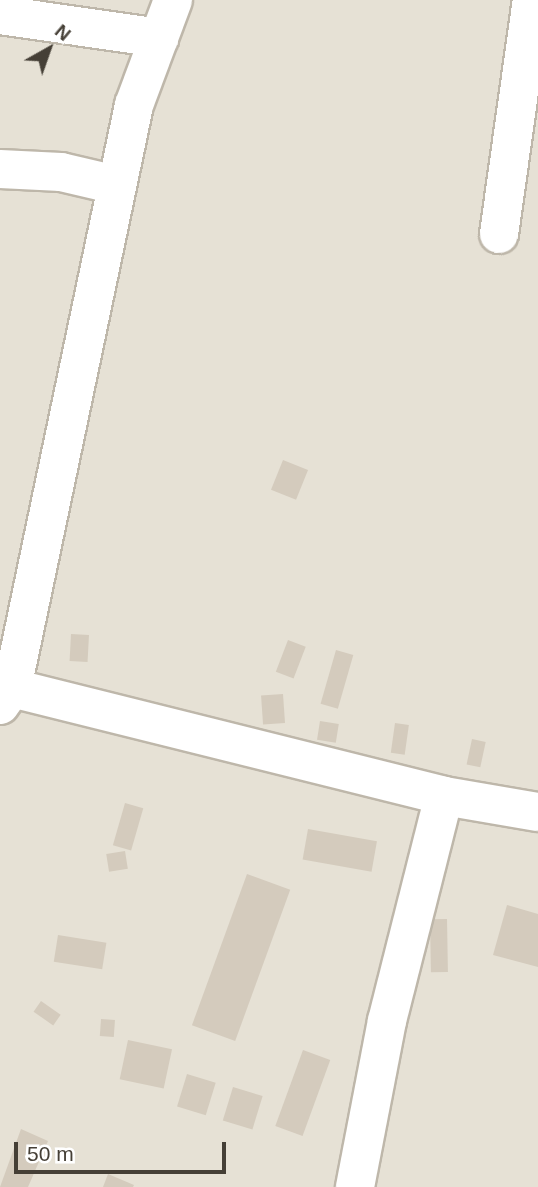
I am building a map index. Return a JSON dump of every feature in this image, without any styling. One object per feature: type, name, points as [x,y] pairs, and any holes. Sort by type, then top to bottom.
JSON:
[{"type":"street","points":[[173,0],[134,105],[6,697],[444,796],[538,812]]},
{"type":"street","points":[[499,234],[532,0]]},
{"type":"street","points":[[0,15],[159,38]]},
{"type":"street","points":[[0,169],[61,172],[117,185]]},
{"type":"street","points":[[355,1187],[387,1021],[444,796]]},
{"type":"shaded area","points":[[0,0],[538,0],[538,1187],[0,1187]]},
{"type":"building","points":[[283,460],[308,470],[296,500],[271,490]]},
{"type":"building","points":[[71,634],[89,635],[88,662],[70,661]]},
{"type":"building","points":[[288,640],[306,647],[294,679],[276,672]]},
{"type":"building","points":[[336,650],[353,655],[338,709],[321,704]]},
{"type":"building","points":[[283,694],[285,723],[263,724],[261,696]]},
{"type":"building","points":[[320,721],[339,724],[336,743],[317,740]]},
{"type":"building","points":[[395,723],[409,725],[405,755],[391,753]]},
{"type":"building","points":[[472,739],[486,742],[480,767],[467,764]]},
{"type":"building","points":[[125,803],[143,808],[131,851],[113,845]]},
{"type":"building","points":[[308,829],[377,841],[372,872],[303,860]]},
{"type":"building","points":[[125,851],[128,869],[109,872],[106,854]]},
{"type":"building","points":[[247,874],[290,890],[235,1041],[192,1025]]},
{"type":"building","points":[[507,905],[538,914],[538,967],[493,955]]},
{"type":"building","points":[[430,919],[447,919],[448,972],[431,972]]},
{"type":"building","points":[[58,935],[106,943],[102,969],[54,962]]},
{"type":"building","points":[[41,1001],[61,1015],[53,1025],[34,1012]]},
{"type":"building","points":[[101,1019],[115,1020],[114,1037],[100,1036]]},
{"type":"building","points":[[128,1040],[172,1049],[164,1088],[120,1079]]},
{"type":"building","points":[[303,1050],[330,1060],[303,1136],[275,1126]]},
{"type":"building","points":[[187,1074],[216,1083],[206,1115],[177,1107]]},
{"type":"building","points":[[233,1087],[263,1096],[252,1130],[223,1120]]},
{"type":"building","points":[[21,1129],[48,1141],[28,1187],[0,1187]]},
{"type":"building","points":[[108,1174],[134,1185],[103,1187]]}]
